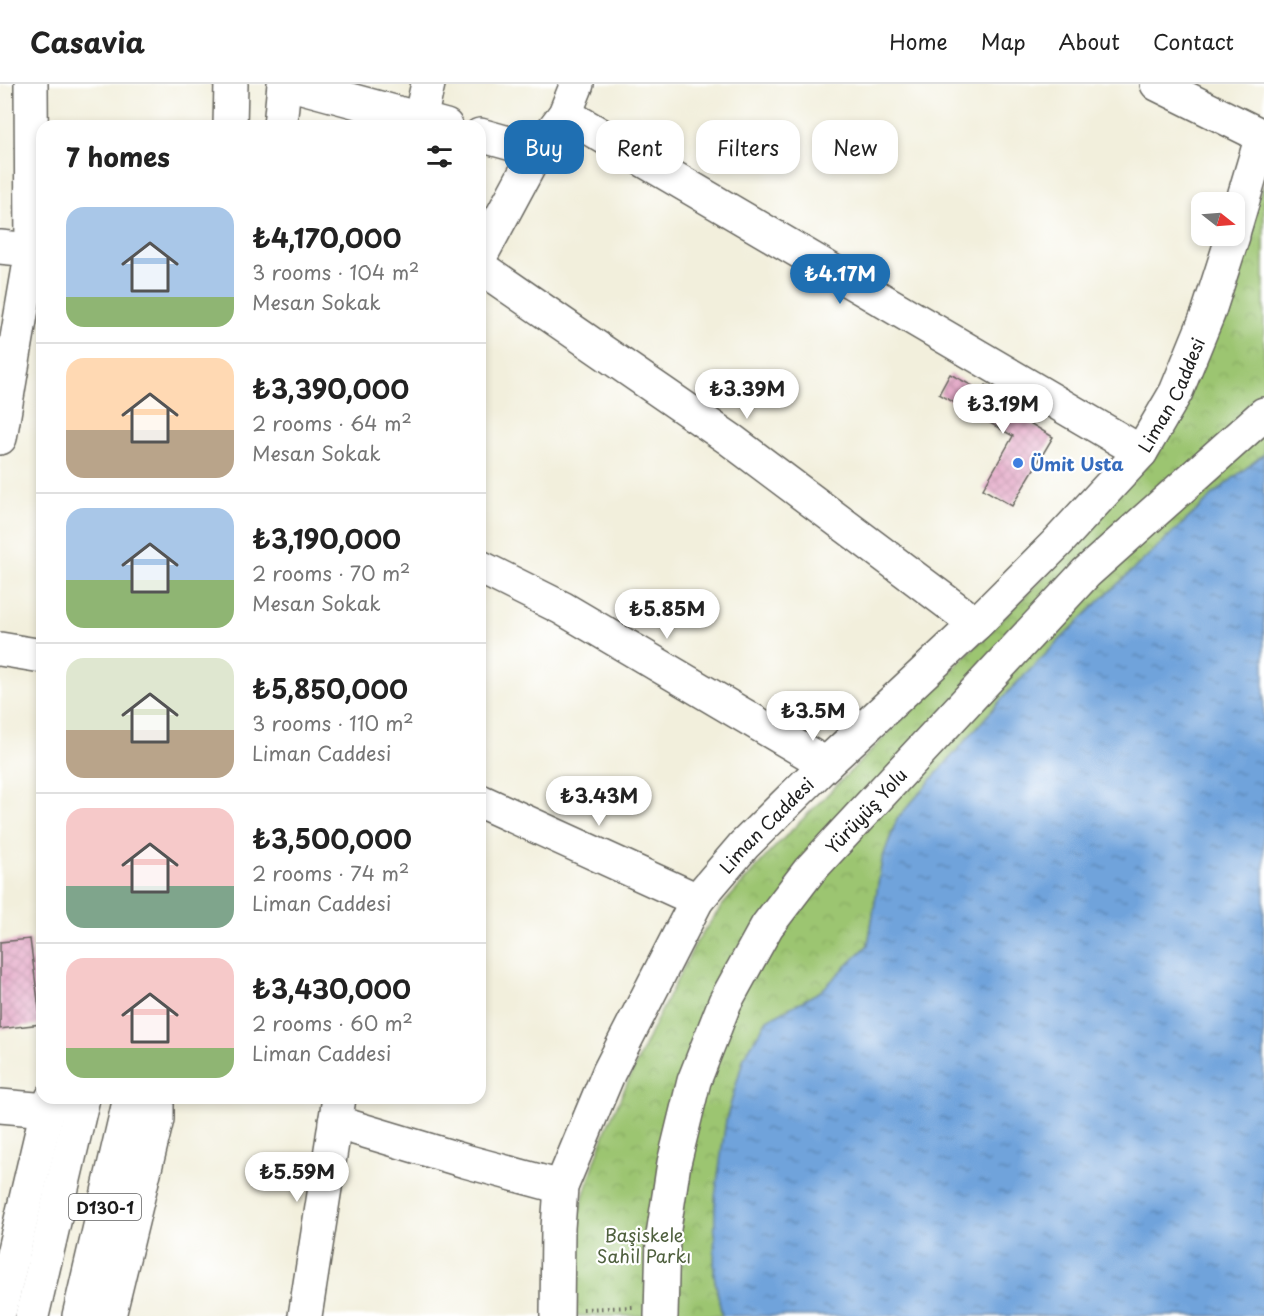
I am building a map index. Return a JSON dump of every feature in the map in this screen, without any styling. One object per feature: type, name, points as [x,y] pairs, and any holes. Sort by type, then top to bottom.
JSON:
[{"type":"main road","points":[[0,438],[25,249],[31,84]]},
{"type":"main road","points":[[230,120],[231,84]]},
{"type":"main road","points":[[281,120],[284,84]]},
{"type":"main road","points":[[291,84],[426,120]]},
{"type":"main road","points":[[428,84],[433,120]]},
{"type":"main road","points":[[560,120],[577,84]]},
{"type":"main road","points":[[1157,84],[1263,134],[1245,194]]},
{"type":"main road","points":[[565,114],[1141,452]]},
{"type":"main road","points":[[486,137],[504,142]]},
{"type":"main road","points":[[486,246],[525,174]]},
{"type":"main road","name":"Liman Caddesi","points":[[557,1313],[561,1186],[609,1072],[697,900],[744,845],[826,764],[976,624],[1057,543],[1141,452],[1176,392],[1208,314],[1230,246]]},
{"type":"main road","points":[[486,271],[731,440],[976,624]]},
{"type":"main road","name":"Yürüyüş Yolu","points":[[661,1311],[663,1235],[674,1163],[694,1081],[725,1002],[767,926],[809,871],[1086,573],[1264,414]]},
{"type":"main road","points":[[486,570],[562,608],[826,764]]},
{"type":"main road","points":[[0,649],[36,655]]},
{"type":"main road","points":[[486,804],[697,900]]},
{"type":"main road","points":[[0,1106],[50,1104],[0,1309]]},
{"type":"main road","name":"D130-1","points":[[32,1316],[82,1104]]},
{"type":"main road","name":"D130-1","points":[[79,1316],[129,1104]]},
{"type":"main road","points":[[109,1316],[157,1119],[157,1104]]},
{"type":"main road","points":[[305,1316],[337,1110],[465,1161],[561,1186]]},
{"type":"path","points":[[557,1313],[661,1311]]},
{"type":"green space","name":"Başiskele Sahil Parkı","points":[[1264,184],[1264,454],[1222,487],[1094,606],[1008,692],[897,819],[882,860],[868,945],[821,991],[767,1020],[744,1057],[726,1120],[714,1275],[722,1316],[575,1316],[571,1245],[584,1194],[606,1129],[656,1021],[697,941],[722,906],[771,851],[1097,524],[1234,246],[1245,246],[1245,223]]},
{"type":"water","points":[[1264,454],[1264,1316],[722,1316],[714,1275],[715,1197],[726,1120],[744,1057],[767,1020],[821,991],[868,945],[882,860],[897,819],[1008,692],[1094,606],[1222,487]]},
{"type":"building","points":[[950,374],[982,391],[986,385],[1029,409],[1023,419],[1053,437],[1012,506],[983,489],[1013,436],[939,394]]},
{"type":"building","points":[[30,939],[36,985],[36,1025],[0,1029],[0,942]]},
{"type":"place","name":"Ümit Usta","points":[[1018,463]]}]
